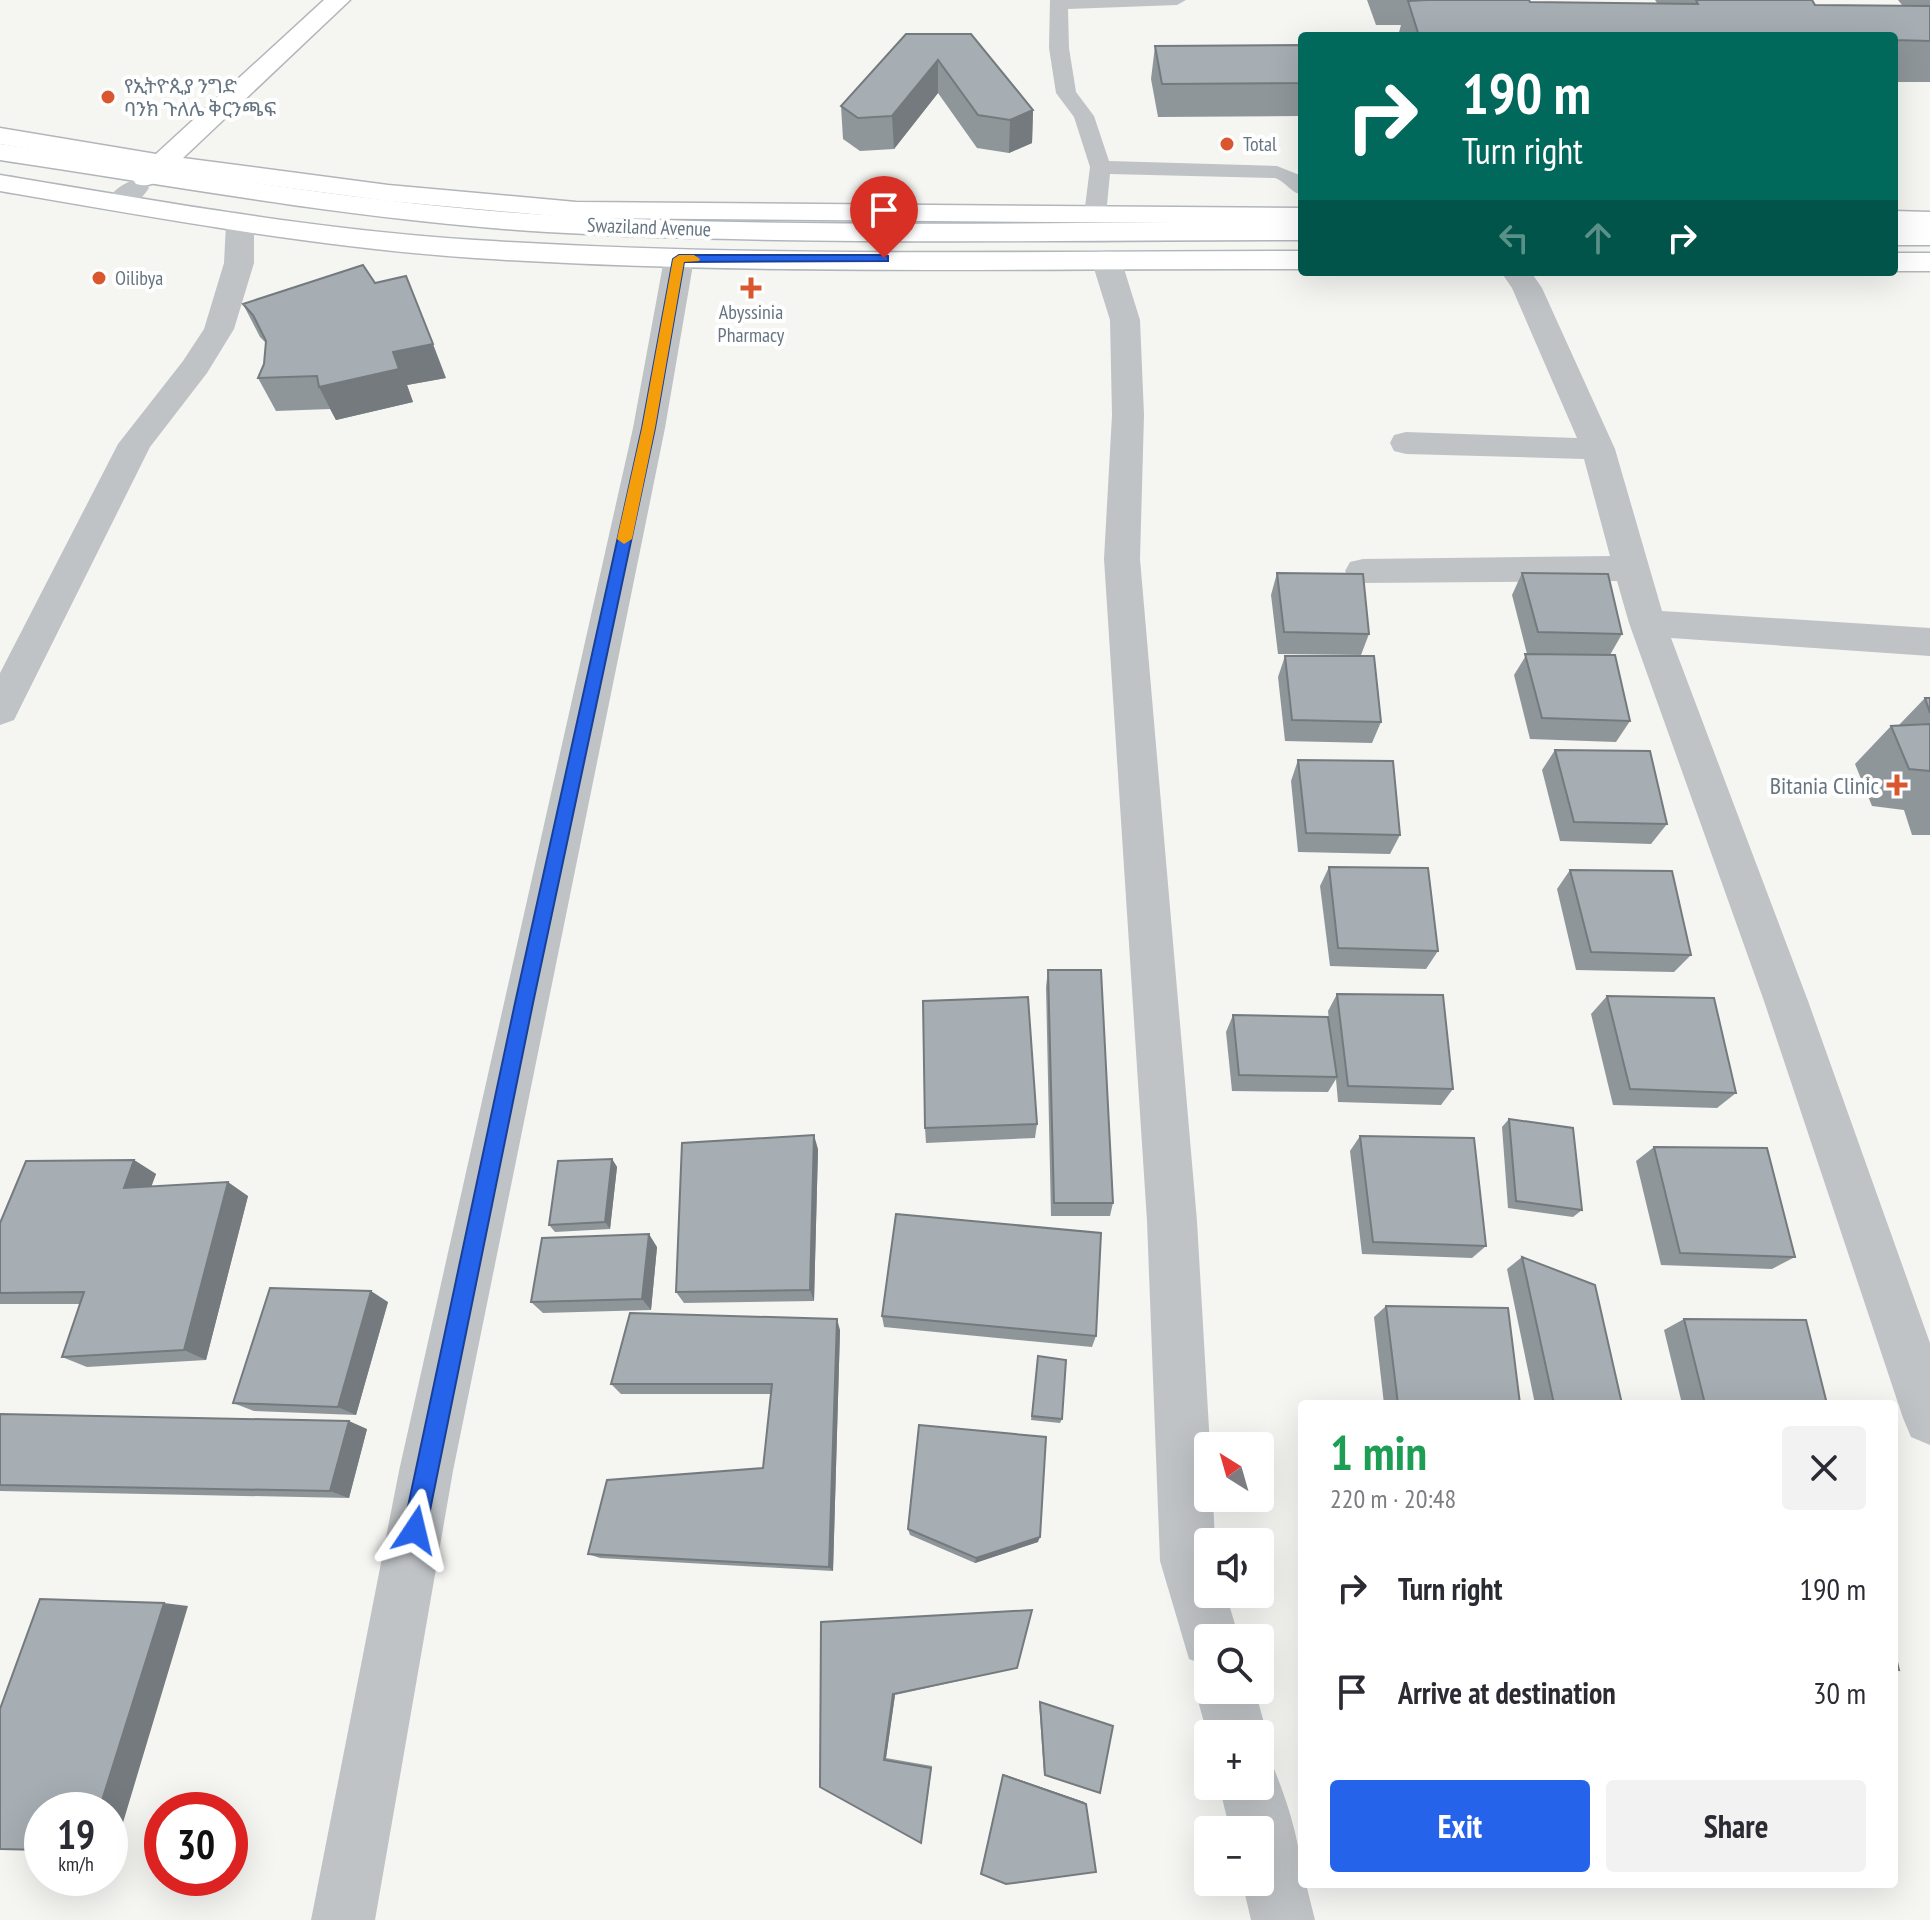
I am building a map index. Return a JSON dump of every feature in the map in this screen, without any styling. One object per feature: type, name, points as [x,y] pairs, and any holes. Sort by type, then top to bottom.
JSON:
[{"type":"main road","points":[[141,182],[338,0]]},
{"type":"main road","points":[[0,136],[141,182],[240,224],[472,249],[679,259],[1298,260]]},
{"type":"main road","name":"Swaziland Avenue","points":[[0,152],[141,182],[386,222],[586,240],[1298,245]]},
{"type":"main road","name":"Swaziland Avenue","points":[[0,167],[546,223],[785,231],[1298,231]]},
{"type":"main road","points":[[0,183],[141,182],[402,195],[576,210],[1298,216]]},
{"type":"main road","points":[[1898,219],[1930,220]]},
{"type":"main road","points":[[1898,236],[1930,236]]},
{"type":"main road","points":[[1898,249],[1930,249]]},
{"type":"main road","points":[[1898,262],[1930,262]]},
{"type":"street","points":[[0,710],[135,444],[196,366],[219,329],[239,263],[240,224]]},
{"type":"street","points":[[343,1920],[426,1471],[649,428],[679,259]]},
{"type":"street","points":[[1106,259],[1125,320],[1128,415],[1122,559],[1172,1221],[1188,1561],[1206,1624]]},
{"type":"street","points":[[1519,276],[1527,288],[1598,449],[1647,623],[1786,1001],[1930,1418]]},
{"type":"street","points":[[1406,443],[1598,449]]},
{"type":"street","points":[[1363,571],[1633,568]]},
{"type":"street","points":[[1647,623],[1930,642]]},
{"type":"street","points":[[0,634],[40,635]]},
{"type":"street","points":[[1253,1800],[1283,1920]]},
{"type":"lane","points":[[1095,215],[1100,167],[1084,116],[1066,93],[1059,48],[1059,2],[1177,0]]},
{"type":"lane","points":[[1100,167],[1277,172],[1291,177],[1298,185]]},
{"type":"building","points":[[1696,0],[1812,0],[1815,5],[1930,6],[1930,41],[1898,40],[1898,32],[1418,32],[1408,1],[1698,4]]},
{"type":"building","points":[[906,34],[971,34],[1033,110],[1010,120],[978,115],[938,60],[892,116],[858,118],[841,106]]},
{"type":"building","points":[[1298,45],[1298,83],[1162,84],[1155,46]]},
{"type":"building","points":[[363,265],[375,283],[406,276],[433,344],[393,352],[399,369],[319,387],[317,376],[258,378],[264,364],[266,341],[253,315],[243,304]]},
{"type":"building","points":[[1277,573],[1363,574],[1369,634],[1284,632]]},
{"type":"building","points":[[1522,573],[1608,574],[1622,634],[1538,632]]},
{"type":"building","points":[[1525,654],[1615,655],[1630,721],[1542,718]]},
{"type":"building","points":[[1285,656],[1374,656],[1381,722],[1292,720]]},
{"type":"building","points":[[1930,724],[1930,771],[1909,769],[1891,726]]},
{"type":"building","points":[[1555,750],[1650,751],[1667,824],[1574,822]]},
{"type":"building","points":[[1298,760],[1393,761],[1400,835],[1306,833]]},
{"type":"building","points":[[1329,867],[1428,868],[1438,951],[1338,948]]},
{"type":"building","points":[[1570,870],[1672,871],[1691,955],[1591,952]]},
{"type":"building","points":[[1048,970],[1101,970],[1113,1203],[1054,1203]]},
{"type":"building","points":[[1337,994],[1443,995],[1453,1089],[1348,1086]]},
{"type":"building","points":[[1607,996],[1714,998],[1736,1093],[1630,1089]]},
{"type":"building","points":[[1028,997],[1037,1124],[925,1128],[923,1001]]},
{"type":"building","points":[[1233,1015],[1328,1017],[1337,1077],[1239,1075]]},
{"type":"building","points":[[1509,1119],[1573,1128],[1582,1210],[1516,1201]]},
{"type":"building","points":[[814,1135],[810,1290],[676,1292],[682,1143]]},
{"type":"building","points":[[1360,1136],[1474,1138],[1486,1246],[1373,1242]]},
{"type":"building","points":[[1654,1147],[1767,1148],[1795,1257],[1680,1253]]},
{"type":"building","points":[[612,1159],[605,1222],[549,1225],[558,1161]]},
{"type":"building","points":[[134,1160],[124,1188],[228,1182],[184,1350],[62,1357],[84,1292],[0,1293],[0,1223],[26,1161]]},
{"type":"building","points":[[896,1214],[1101,1233],[1096,1336],[882,1316]]},
{"type":"building","points":[[649,1234],[642,1299],[531,1302],[542,1238]]},
{"type":"building","points":[[1522,1257],[1595,1285],[1621,1400],[1553,1400]]},
{"type":"building","points":[[270,1288],[371,1291],[338,1407],[233,1403]]},
{"type":"building","points":[[1386,1306],[1508,1308],[1520,1400],[1398,1400]]},
{"type":"building","points":[[630,1313],[837,1319],[829,1567],[588,1554],[607,1480],[763,1468],[772,1384],[611,1384]]},
{"type":"building","points":[[1684,1319],[1806,1320],[1826,1400],[1704,1400]]},
{"type":"building","points":[[1038,1356],[1066,1360],[1062,1419],[1032,1416]]},
{"type":"building","points":[[0,1414],[349,1421],[330,1491],[0,1485]]},
{"type":"building","points":[[919,1425],[1046,1437],[1040,1537],[976,1558],[908,1529]]},
{"type":"building","points":[[40,1599],[164,1603],[105,1792],[24,1792],[24,1850],[0,1849],[0,1709]]},
{"type":"building","points":[[1032,1610],[1017,1668],[893,1694],[884,1760],[931,1768],[921,1843],[820,1787],[821,1622]]},
{"type":"building","points":[[1040,1702],[1113,1726],[1100,1793],[1045,1775]]},
{"type":"building","points":[[1003,1775],[1086,1804],[1096,1872],[1006,1884],[981,1874]]},
{"type":"slow traffic","points":[[624,539],[649,428],[679,259],[694,259]]},
{"type":"place","name":"የኢትዮጲያ ንግድ ባንክ ጉለሌ ቅርንጫፍ","points":[[108,97]]},
{"type":"place","name":"Total","points":[[1227,144]]},
{"type":"place","name":"Oilibya","points":[[99,278]]},
{"type":"place","name":"Abyssinia Pharmacy","points":[[751,288]]},
{"type":"place","name":"Bitania Clinic","points":[[1897,785]]},
{"type":"route","points":[[415,1530],[524,1003],[649,428],[679,259],[884,258]]}]
